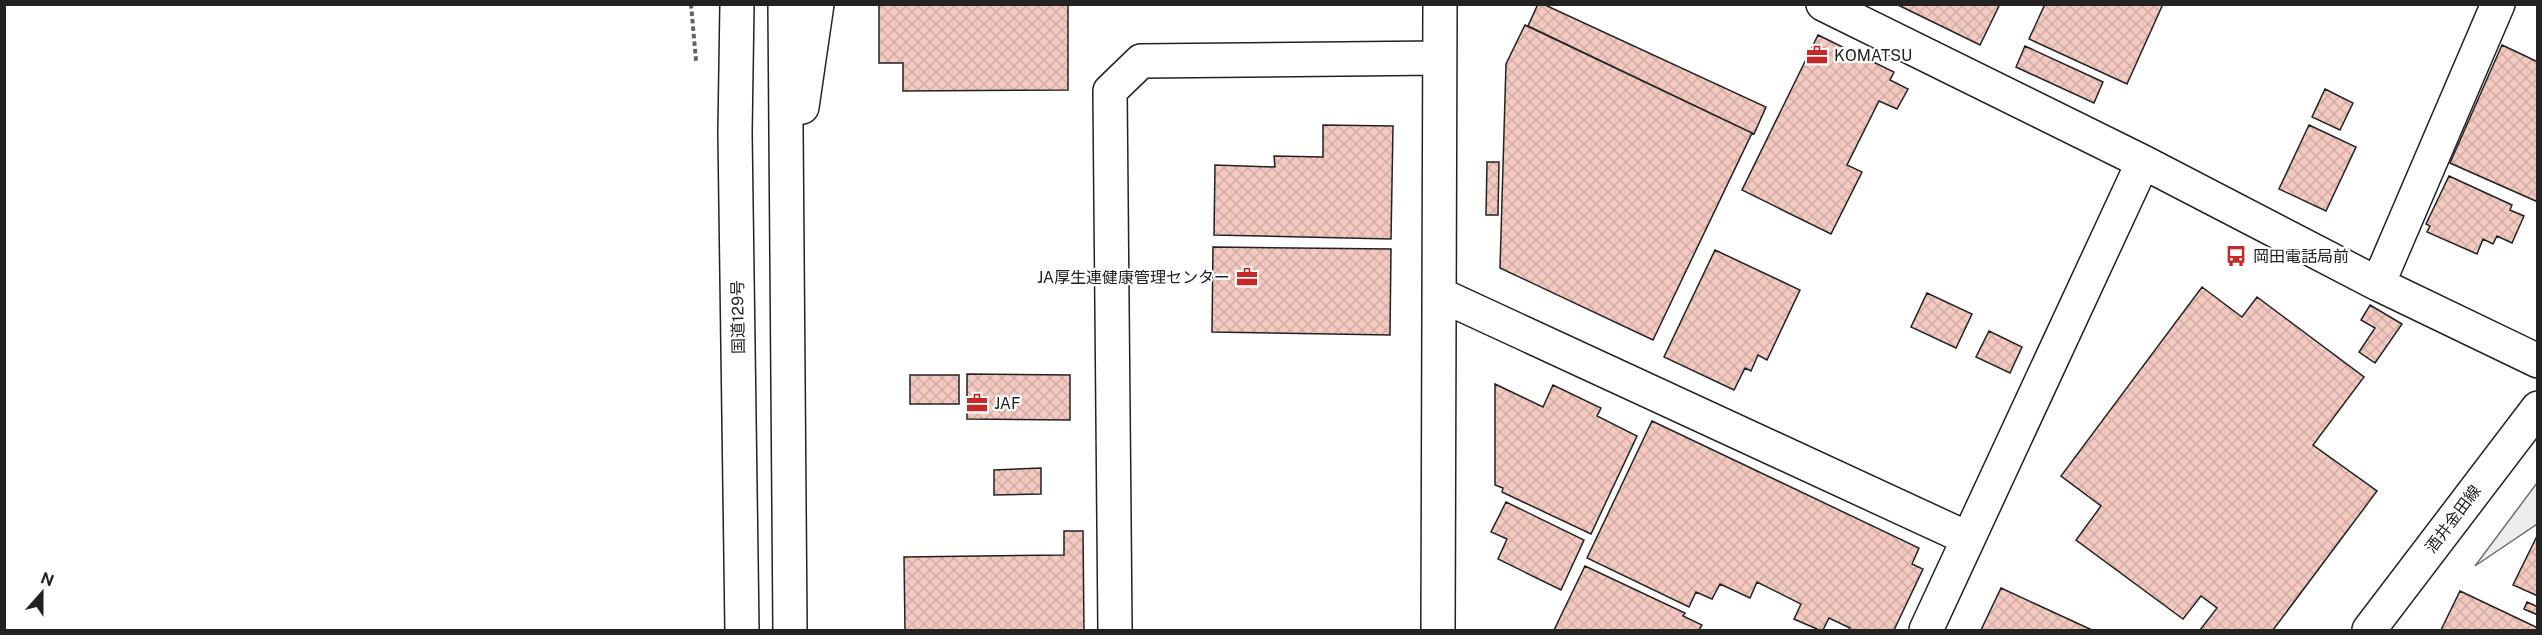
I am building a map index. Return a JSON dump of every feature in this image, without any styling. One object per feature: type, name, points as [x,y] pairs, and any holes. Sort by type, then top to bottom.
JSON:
[{"type":"main road","points":[[717,4],[735,133]]},
{"type":"main road","name":"国道129号","points":[[737,4],[735,133],[742,630]]},
{"type":"main road","points":[[785,4],[790,630]]},
{"type":"main road","points":[[786,221],[817,4]]},
{"type":"main road","points":[[1438,630],[1441,295],[1440,4]]},
{"type":"main road","points":[[1823,4],[2143,162],[2378,284],[2538,361]]},
{"type":"main road","points":[[2378,284],[2486,9]]},
{"type":"main road","points":[[1115,630],[1110,91],[1141,61],[1439,58]]},
{"type":"main road","points":[[1926,630],[2143,162]]},
{"type":"main road","points":[[1441,295],[1967,538]]},
{"type":"main road","name":"酒井金田線","points":[[2369,630],[2538,408]]},
{"type":"shaded area","points":[[2537,483],[2537,524],[2475,566]]},
{"type":"building","points":[[879,4],[1068,4],[1068,90],[903,91],[903,63],[879,63]]},
{"type":"building","points":[[1538,4],[1543,4],[1766,107],[1754,134],[1528,26]]},
{"type":"building","points":[[1896,4],[2000,4],[1980,45]]},
{"type":"building","points":[[2045,4],[2163,4],[2127,84],[2029,39]]},
{"type":"building","points":[[1525,25],[1752,133],[1653,340],[1500,268],[1506,64]]},
{"type":"building","points":[[1818,35],[1894,72],[1890,80],[1908,89],[1897,109],[1879,101],[1847,165],[1862,172],[1831,234],[1742,190]]},
{"type":"building","points":[[2502,45],[2538,62],[2538,202],[2450,163]]},
{"type":"building","points":[[2025,46],[2103,82],[2094,103],[2016,67]]},
{"type":"building","points":[[2325,89],[2353,103],[2340,130],[2312,117]]},
{"type":"building","points":[[1323,125],[1393,126],[1391,239],[1214,235],[1215,165],[1275,167],[1274,156],[1323,157]]},
{"type":"building","points":[[2309,125],[2356,147],[2326,211],[2279,189]]},
{"type":"building","points":[[1487,162],[1499,162],[1498,215],[1486,215]]},
{"type":"building","points":[[2449,176],[2512,205],[2510,210],[2524,216],[2512,243],[2497,236],[2493,244],[2483,239],[2477,254],[2427,232],[2430,226],[2426,224]]},
{"type":"building","points":[[1213,247],[1391,249],[1390,335],[1212,332]]},
{"type":"building","points":[[1715,250],[1800,290],[1767,360],[1758,355],[1751,371],[1745,368],[1734,390],[1664,357]]},
{"type":"building","points":[[2202,287],[2242,317],[2257,297],[2364,377],[2313,445],[2377,491],[2273,630],[2200,630],[2217,608],[2201,596],[2183,619],[2076,540],[2101,506],[2061,476]]},
{"type":"building","points":[[1927,293],[1972,314],[1956,348],[1911,327]]},
{"type":"building","points":[[2370,305],[2402,324],[2375,363],[2359,352],[2375,328],[2361,320]]},
{"type":"building","points":[[1989,331],[2022,347],[2010,373],[1976,357]]},
{"type":"building","points":[[967,374],[1070,375],[1070,420],[967,419]]},
{"type":"building","points":[[910,375],[959,375],[959,404],[910,404]]},
{"type":"building","points":[[1495,384],[1543,407],[1553,385],[1601,408],[1597,416],[1637,436],[1591,534],[1502,492],[1503,488],[1495,485]]},
{"type":"building","points":[[1652,421],[1919,548],[1912,564],[1923,569],[1894,630],[1848,630],[1850,628],[1829,618],[1823,630],[1819,630],[1794,619],[1801,604],[1757,582],[1750,598],[1720,584],[1712,599],[1696,592],[1689,607],[1587,558]]},
{"type":"building","points":[[1041,468],[1041,494],[994,495],[994,470]]},
{"type":"building","points":[[1506,502],[1584,540],[1561,590],[1498,559],[1507,539],[1491,532]]},
{"type":"building","points":[[1064,531],[1083,531],[1084,630],[905,630],[904,557],[1064,555]]},
{"type":"building","points":[[2538,534],[2538,596],[2513,585]]},
{"type":"building","points":[[1585,566],[1685,613],[1683,616],[1702,625],[1699,630],[1554,630]]},
{"type":"building","points":[[2001,588],[2092,630],[1981,630]]},
{"type":"building","points":[[2460,591],[2538,628],[2538,630],[2441,630]]},
{"type":"building","points":[[2527,602],[2538,607],[2538,615],[2524,609]]},
{"type":"place","name":"KOMATSU","points":[[1817,55]]},
{"type":"place","name":"岡田電話局前","points":[[2236,256]]},
{"type":"place","name":"JA厚生連健康管理センター","points":[[1247,277]]},
{"type":"place","name":"JAF","points":[[977,403]]}]
